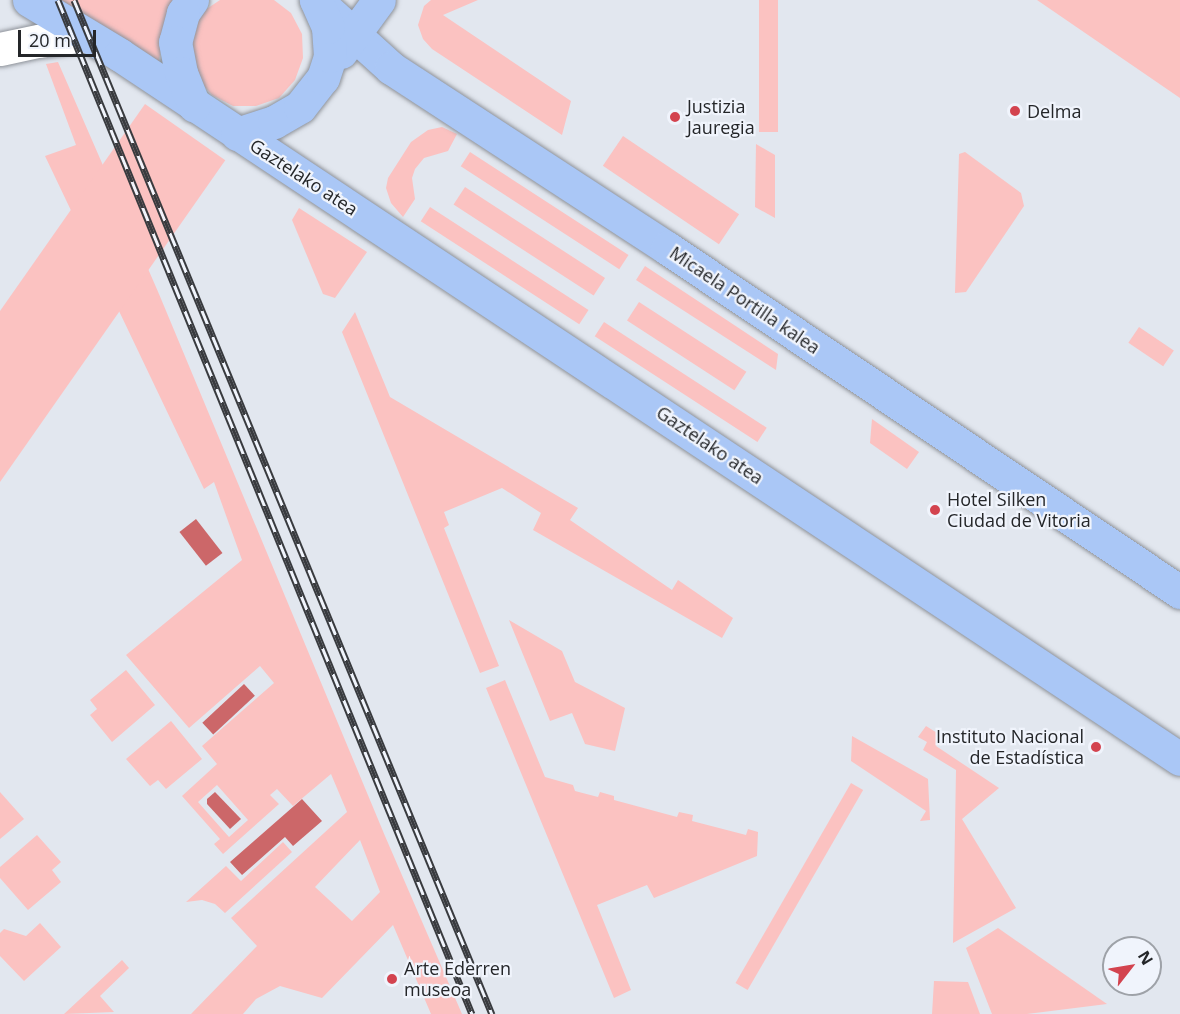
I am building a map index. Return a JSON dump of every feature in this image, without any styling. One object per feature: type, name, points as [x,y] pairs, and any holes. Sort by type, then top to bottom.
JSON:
[{"type":"main road","name":"Gaztelako atea","points":[[29,0],[87,35],[645,402],[859,548],[1180,759]]},
{"type":"main road","points":[[192,0],[183,13],[175,42],[181,73],[194,105]]},
{"type":"main road","name":"Gaztelako atea","points":[[237,134],[274,122],[300,107],[323,78],[330,56],[328,27],[316,0]]},
{"type":"main road","name":"Micaela Portilla kalea","points":[[316,0],[392,68],[667,248],[1180,592]]},
{"type":"main road","points":[[323,78],[353,32],[379,0]]},
{"type":"street","points":[[0,49],[87,35]]},
{"type":"shaded area","points":[[58,0],[177,0],[165,23],[158,67]]},
{"type":"shaded area","points":[[220,0],[274,0],[291,13],[302,34],[303,58],[295,80],[279,98],[256,106],[233,106],[212,95],[196,77],[189,54],[193,30],[205,10]]},
{"type":"shaded area","points":[[431,0],[478,0],[443,15],[571,101],[562,135],[432,49],[423,39],[418,25],[424,6]]},
{"type":"shaded area","points":[[759,0],[778,0],[778,132],[759,132]]},
{"type":"shaded area","points":[[1037,0],[1180,0],[1180,98]]},
{"type":"shaded area","points":[[58,62],[159,294],[385,836],[462,1014],[431,1014],[393,925],[322,998],[280,986],[256,999],[243,1014],[191,1014],[257,946],[231,918],[347,812],[331,774],[293,806],[277,789],[270,795],[279,804],[223,854],[214,844],[220,839],[182,796],[217,764],[202,746],[274,683],[260,666],[189,728],[126,655],[242,560],[214,482],[204,489],[45,156],[76,145],[46,64]],"holes":[[[217,785],[248,820],[229,837],[198,802]],[[360,840],[380,892],[352,921],[315,887]]]},
{"type":"shaded area","points":[[145,104],[225,160],[0,482],[0,311]]},
{"type":"shaded area","points":[[442,127],[457,134],[448,151],[424,158],[415,169],[412,178],[415,199],[403,217],[391,203],[386,188],[388,178],[411,142],[428,130]]},
{"type":"shaded area","points":[[623,136],[739,214],[719,244],[603,166]]},
{"type":"shaded area","points":[[756,144],[775,155],[775,218],[755,207]]},
{"type":"shaded area","points":[[470,152],[629,255],[619,269],[461,166]]},
{"type":"shaded area","points":[[965,152],[1021,193],[1024,206],[966,292],[955,293],[959,154]]},
{"type":"shaded area","points":[[465,187],[605,278],[594,296],[454,205]]},
{"type":"shaded area","points":[[430,207],[589,310],[579,324],[421,221]]},
{"type":"shaded area","points":[[299,208],[367,252],[335,298],[323,294],[292,220]]},
{"type":"shaded area","points":[[645,266],[778,354],[776,370],[636,280]]},
{"type":"shaded area","points":[[639,302],[746,372],[734,390],[627,320]]},
{"type":"shaded area","points":[[355,312],[390,397],[578,508],[570,520],[672,590],[678,580],[733,618],[722,638],[533,530],[541,513],[502,488],[444,512],[449,525],[444,528],[499,666],[480,673],[342,332]]},
{"type":"shaded area","points":[[604,322],[767,428],[757,442],[595,336]]},
{"type":"shaded area","points":[[1139,327],[1174,350],[1163,366],[1128,343]]},
{"type":"shaded area","points":[[872,419],[919,452],[907,469],[870,443]]},
{"type":"shaded area","points":[[196,519],[222,553],[206,566],[179,532]]},
{"type":"shaded area","points":[[509,620],[562,651],[575,682],[625,708],[615,751],[585,744],[572,713],[550,721]]},
{"type":"shaded area","points":[[126,670],[155,705],[112,742],[90,715],[97,709],[90,700]]},
{"type":"shaded area","points":[[505,680],[545,777],[573,785],[575,791],[598,797],[600,792],[614,796],[614,800],[677,817],[679,812],[693,815],[692,821],[746,835],[748,829],[758,832],[757,856],[654,898],[647,885],[597,905],[631,990],[614,998],[486,688]]},
{"type":"shaded area","points":[[244,684],[255,696],[213,735],[202,723]]},
{"type":"shaded area","points":[[171,721],[202,759],[166,789],[158,780],[150,786],[126,759]]},
{"type":"shaded area","points":[[926,726],[942,736],[936,746],[999,788],[962,819],[1016,908],[953,943],[956,770],[923,750],[927,742],[918,737]]},
{"type":"shaded area","points":[[852,736],[928,779],[930,820],[920,821],[926,811],[851,761]]},
{"type":"shaded area","points":[[851,783],[863,790],[748,990],[736,983]]},
{"type":"shaded area","points":[[0,792],[24,819],[0,839]]},
{"type":"shaded area","points":[[215,792],[241,819],[230,829],[207,804],[207,799]]},
{"type":"shaded area","points":[[302,799],[322,821],[293,846],[285,837],[242,875],[230,862]]},
{"type":"shaded area","points":[[37,835],[61,862],[52,870],[61,882],[28,910],[0,878],[0,867]]},
{"type":"shaded area","points":[[283,842],[292,852],[225,913],[215,904],[202,900],[186,902],[226,866],[241,881]]},
{"type":"shaded area","points":[[40,923],[61,947],[24,981],[0,956],[0,933],[4,929],[26,936]]},
{"type":"shaded area","points":[[998,928],[1107,1004],[1027,1014],[992,1014],[966,948]]},
{"type":"shaded area","points":[[122,960],[129,968],[100,996],[114,1012],[64,1014]]},
{"type":"shaded area","points":[[934,981],[968,982],[980,1014],[932,1014]]},
{"type":"railway","points":[[58,0],[472,1014]]},
{"type":"railway","points":[[74,0],[492,1014]]},
{"type":"place","name":"Delma","points":[[1015,111]]},
{"type":"place","name":"Justizia Jauregia","points":[[675,117]]},
{"type":"place","name":"Hotel Silken Ciudad de Vitoria","points":[[935,510]]},
{"type":"place","name":"Instituto Nacional de Estadística","points":[[1096,747]]},
{"type":"place","name":"Arte Ederren museoa","points":[[392,979]]}]
